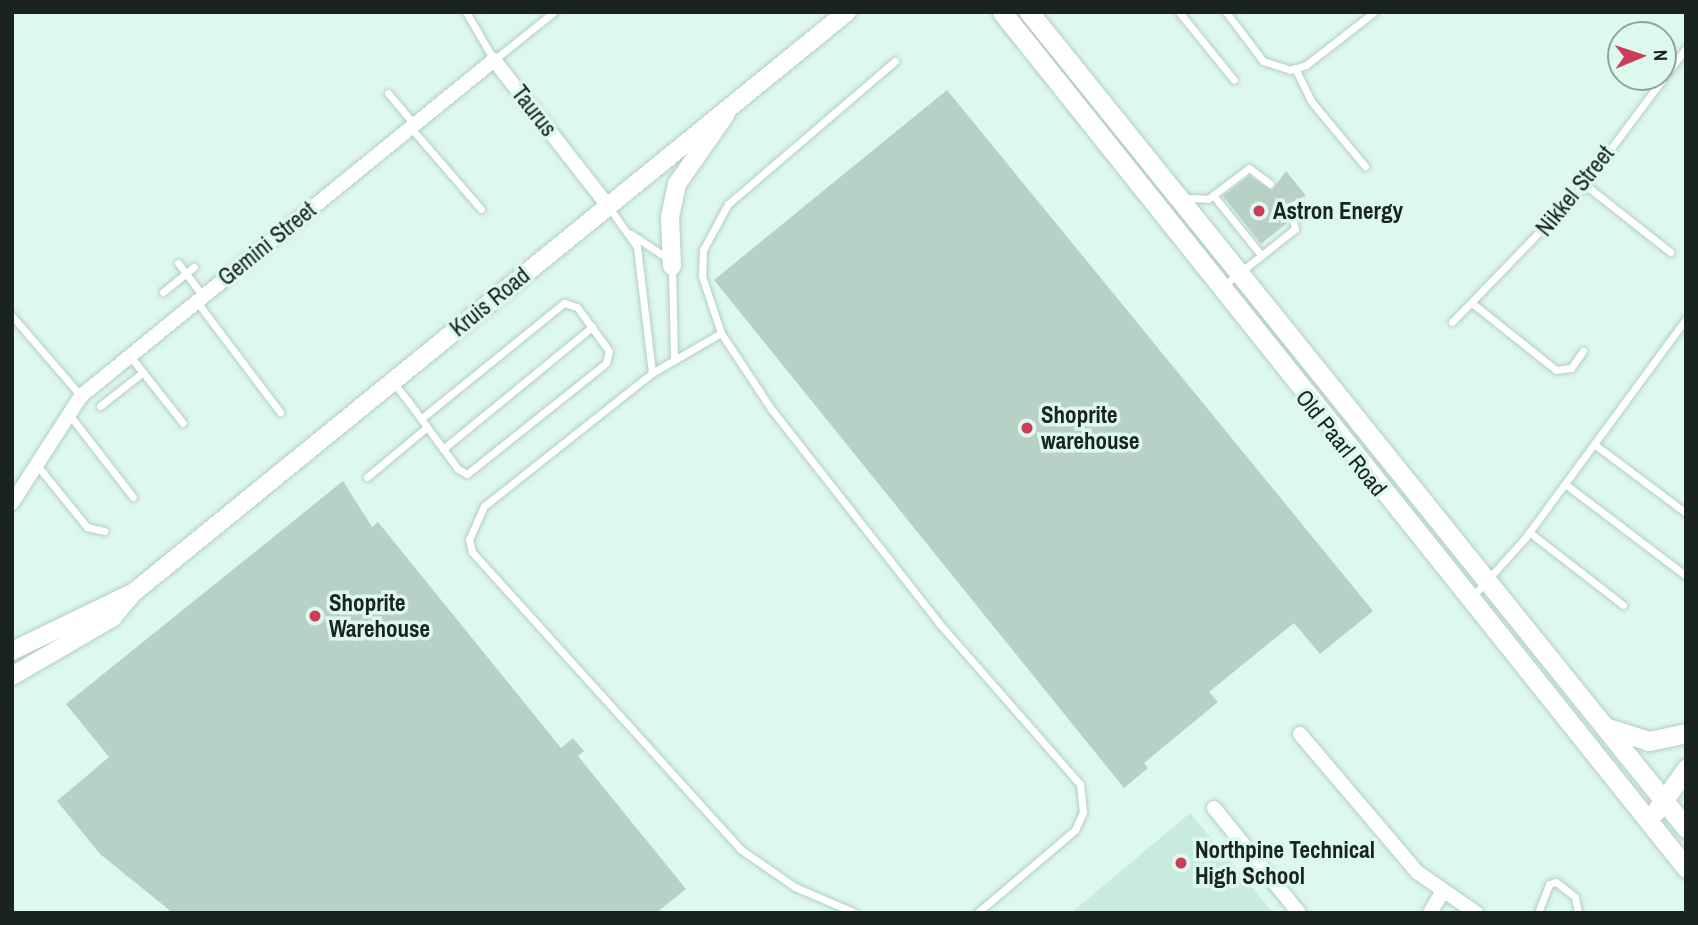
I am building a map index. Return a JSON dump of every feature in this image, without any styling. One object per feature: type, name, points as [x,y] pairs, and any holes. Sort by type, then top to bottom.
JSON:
[{"type":"main road","name":"Old Paarl Road","points":[[1002,12],[1218,289],[1686,868]]},
{"type":"main road","name":"Old Paarl Road","points":[[1029,12],[1485,586],[1684,823]]},
{"type":"main road","points":[[1598,723],[1649,741],[1686,733]]},
{"type":"main road","points":[[1647,822],[1686,769]]},
{"type":"main road","points":[[1664,842],[1684,823]]},
{"type":"street","name":"Kruis Road","points":[[12,676],[63,652],[112,618],[134,593],[847,12]]},
{"type":"street","name":"Gemini Street","points":[[12,503],[67,412],[80,396],[494,60]]},
{"type":"street","name":"Taurus","points":[[494,60],[608,206]]},
{"type":"street","points":[[672,266],[670,217],[677,184],[729,107]]},
{"type":"street","name":"Kruis Road","points":[[12,651],[134,593]]},
{"type":"street","points":[[1300,734],[1441,894],[1476,913]]},
{"type":"street","points":[[1214,808],[1300,913]]},
{"type":"street","points":[[1430,913],[1441,894]]},
{"type":"lane","name":"Taurus","points":[[466,12],[494,60]]},
{"type":"lane","name":"Gemini Street","points":[[494,60],[554,12]]},
{"type":"lane","points":[[1179,12],[1234,80]]},
{"type":"lane","points":[[1226,12],[1264,61],[1295,68],[1374,12]]},
{"type":"lane","name":"Nikkel Street","points":[[1452,322],[1584,184],[1686,48]]},
{"type":"lane","points":[[895,61],[786,151],[714,224],[702,275],[721,333],[829,486],[1080,784],[1083,812],[1075,830],[977,913]]},
{"type":"lane","points":[[1295,68],[1311,101],[1365,166]]},
{"type":"lane","points":[[388,93],[481,209]]},
{"type":"lane","points":[[1172,193],[1192,200],[1213,195],[1249,168],[1270,184]]},
{"type":"lane","points":[[1584,184],[1670,252]]},
{"type":"lane","points":[[1213,195],[1261,255]]},
{"type":"lane","points":[[608,206],[631,234],[642,268],[652,373]]},
{"type":"lane","points":[[1218,289],[1297,226],[1290,209]]},
{"type":"lane","points":[[631,234],[653,243],[672,266],[674,358]]},
{"type":"lane","points":[[178,263],[200,299],[280,412]]},
{"type":"lane","points":[[163,292],[194,267]]},
{"type":"lane","points":[[393,381],[443,449],[458,469],[472,473],[606,363],[608,351],[592,327],[564,303],[421,419]]},
{"type":"lane","points":[[1472,303],[1556,370],[1571,368],[1583,351]]},
{"type":"lane","points":[[12,316],[80,396]]},
{"type":"lane","points":[[1468,600],[1485,586],[1529,532],[1686,319]]},
{"type":"lane","points":[[443,449],[592,327]]},
{"type":"lane","points":[[721,333],[652,373],[484,506],[471,527],[472,552],[740,849],[795,887],[855,913]]},
{"type":"lane","points":[[130,356],[183,422]]},
{"type":"lane","points":[[100,406],[143,372]]},
{"type":"lane","points":[[67,412],[133,497]]},
{"type":"lane","points":[[368,477],[427,427]]},
{"type":"lane","points":[[1594,444],[1686,513]]},
{"type":"lane","points":[[36,463],[87,527],[105,531]]},
{"type":"lane","points":[[1565,484],[1686,576]]},
{"type":"lane","points":[[1529,532],[1623,605]]},
{"type":"lane","points":[[1538,913],[1552,882],[1575,897],[1578,913]]},
{"type":"shaded area","name":"Northpine Technical High School","points":[[1190,813],[1273,913],[1071,913]]},
{"type":"building","name":"Shoprite warehouse","points":[[947,90],[1373,611],[1320,654],[1294,623],[1209,692],[1218,702],[1144,763],[1148,768],[1124,788],[714,280]]},
{"type":"building","points":[[1286,171],[1306,196],[1285,205],[1287,223],[1261,244],[1223,196],[1249,176],[1272,190]]},
{"type":"building","name":"Shoprite Warehouse","points":[[343,481],[372,527],[378,522],[561,748],[573,738],[584,751],[578,756],[686,889],[656,913],[173,913],[100,854],[57,801],[109,757],[66,704]]},
{"type":"place","name":"Astron Energy","points":[[1259,211]]},
{"type":"place","name":"Shoprite warehouse","points":[[1027,428]]},
{"type":"place","name":"Shoprite Warehouse","points":[[315,616]]},
{"type":"place","name":"Northpine Technical High School","points":[[1181,863]]}]
